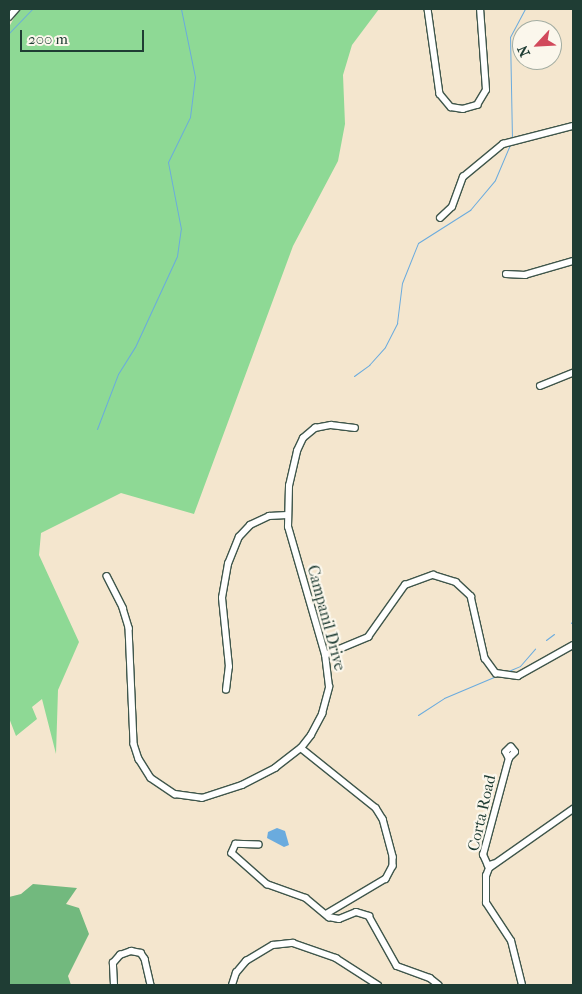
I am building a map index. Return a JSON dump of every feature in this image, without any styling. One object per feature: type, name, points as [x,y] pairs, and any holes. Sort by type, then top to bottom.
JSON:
[{"type":"street","points":[[9,18],[16,9]]},
{"type":"street","points":[[428,9],[440,94],[447,104],[463,110],[477,105],[486,90],[480,9]]},
{"type":"street","points":[[440,218],[452,207],[463,177],[503,144],[573,126]]},
{"type":"street","points":[[506,274],[525,275],[573,262]]},
{"type":"street","points":[[540,386],[573,373]]},
{"type":"street","name":"Campanil Drive","points":[[108,576],[124,608],[129,628],[136,753],[147,773],[158,784],[181,796],[208,797],[258,777],[301,748],[317,726],[326,704],[329,678],[325,655],[294,550],[287,514],[289,486],[303,438],[324,426],[355,428]]},
{"type":"street","points":[[226,690],[229,667],[222,598],[228,564],[239,537],[250,525],[262,518],[287,514]]},
{"type":"street","points":[[325,655],[368,637],[405,585],[432,575],[456,582],[471,596],[485,658],[496,674],[518,676],[573,644]]},
{"type":"street","points":[[301,748],[376,808],[383,819],[393,857],[393,866],[386,880],[327,914]]},
{"type":"street","name":"Corta Road","points":[[495,864],[488,866],[483,855],[509,758]]},
{"type":"street","points":[[522,985],[511,941],[486,903],[486,876],[495,864],[520,850],[544,828],[573,809]]},
{"type":"street","points":[[259,845],[240,843],[233,847],[232,854],[267,884],[306,898],[334,919],[356,912],[368,916],[397,966],[430,978],[439,985]]},
{"type":"street","points":[[232,985],[236,973],[246,961],[273,946],[293,943],[336,958],[378,985]]},
{"type":"street","points":[[114,985],[113,963],[120,955],[131,951],[141,954],[145,959],[151,985]]},
{"type":"green space","points":[[19,9],[379,9],[352,45],[343,75],[345,124],[338,161],[293,246],[194,514],[121,493],[41,533],[39,555],[79,642],[58,690],[56,754],[42,699],[32,707],[37,719],[16,736],[9,718],[9,27]]},
{"type":"green space","points":[[33,884],[77,888],[66,904],[79,908],[89,934],[68,976],[71,985],[9,985],[9,897],[21,894]]},
{"type":"water","points":[[277,828],[285,831],[289,845],[284,847],[267,838],[268,832]]},
{"type":"waterway","points":[[9,33],[32,9]]},
{"type":"waterway","points":[[97,429],[118,374],[135,347],[177,256],[181,229],[168,162],[190,117],[195,77],[181,9]]},
{"type":"waterway","points":[[512,139],[510,37],[525,9]]},
{"type":"waterway","points":[[354,376],[369,365],[385,347],[397,323],[402,283],[418,243],[470,210],[495,180],[510,145]]},
{"type":"waterway","points":[[546,640],[554,634]]},
{"type":"waterway","points":[[506,672],[520,666],[535,649]]},
{"type":"waterway","points":[[418,715],[444,698],[494,677]]}]
